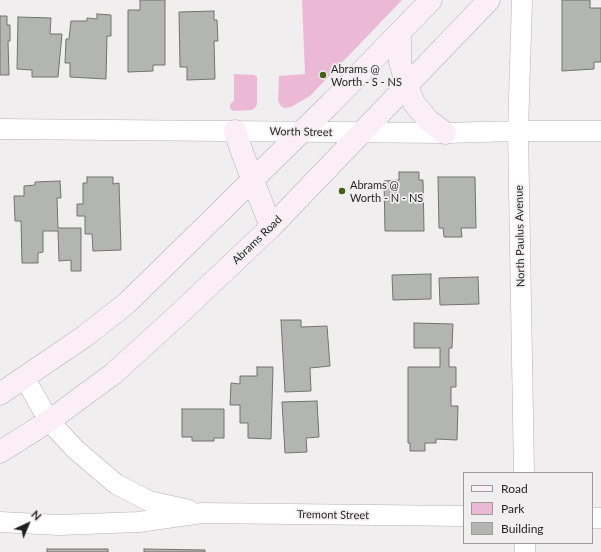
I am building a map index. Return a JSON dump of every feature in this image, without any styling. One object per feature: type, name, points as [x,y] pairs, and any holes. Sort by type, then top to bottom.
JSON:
[{"type":"main road","points":[[0,394],[85,336],[126,303],[302,132],[431,0]]},
{"type":"main road","name":"Abrams Road","points":[[0,452],[49,420],[113,374],[178,316],[271,227],[489,0]]},
{"type":"main road","points":[[400,32],[400,62],[414,103],[428,120],[445,133]]},
{"type":"main road","points":[[235,131],[271,227]]},
{"type":"street","name":"North Paulus Avenue","points":[[522,0],[518,131],[524,472]]},
{"type":"street","name":"Worth Street","points":[[0,129],[445,133],[601,130]]},
{"type":"street","name":"Tremont Street","points":[[24,377],[49,420],[75,449],[116,484],[150,502],[202,513]]},
{"type":"street","name":"Tremont Street","points":[[0,522],[59,525],[131,522],[202,513],[463,516]]},
{"type":"green space","points":[[302,0],[402,0],[310,96],[291,107],[284,108],[278,101],[279,76],[305,74]]},
{"type":"green space","points":[[234,74],[254,75],[257,77],[257,103],[256,107],[252,110],[233,111],[230,108],[230,104],[234,101]]},
{"type":"building","points":[[140,0],[165,0],[165,65],[153,65],[153,71],[128,72],[128,10],[140,10]]},
{"type":"building","points":[[562,0],[590,0],[590,8],[601,8],[601,62],[594,62],[594,69],[562,71]]},
{"type":"building","points":[[214,11],[214,20],[217,20],[218,41],[214,41],[215,79],[187,80],[187,67],[180,67],[179,12]]},
{"type":"building","points":[[97,14],[111,15],[111,36],[107,36],[106,79],[70,77],[70,63],[65,63],[66,39],[69,39],[71,21],[87,21],[87,18],[97,19]]},
{"type":"building","points":[[0,16],[7,16],[7,25],[10,25],[10,41],[8,41],[9,75],[0,75]]},
{"type":"building","points":[[18,17],[51,18],[50,34],[62,34],[58,77],[32,77],[32,70],[17,69]]},
{"type":"building","points":[[399,172],[419,172],[419,180],[423,180],[424,231],[385,231],[384,181],[399,180]]},
{"type":"building","points":[[87,177],[113,177],[113,184],[119,183],[121,250],[93,251],[92,234],[85,234],[85,216],[77,216],[77,204],[83,204],[83,183],[87,183]]},
{"type":"building","points":[[438,177],[475,177],[476,228],[461,228],[462,237],[444,237],[443,228],[439,228]]},
{"type":"building","points":[[60,181],[61,198],[57,198],[58,228],[81,228],[81,271],[71,271],[71,260],[59,261],[58,231],[43,231],[43,252],[38,253],[38,263],[22,263],[21,221],[15,221],[14,196],[24,196],[24,186],[35,185],[35,182]]},
{"type":"building","points":[[431,274],[431,299],[393,300],[392,275]]},
{"type":"building","points":[[478,277],[479,304],[440,305],[439,278]]},
{"type":"building","points":[[281,320],[301,320],[301,327],[327,326],[330,366],[310,368],[311,391],[285,392]]},
{"type":"building","points":[[414,323],[453,324],[452,348],[449,348],[449,367],[456,367],[456,387],[451,387],[451,406],[458,406],[457,440],[436,439],[436,443],[425,443],[425,451],[410,451],[410,443],[408,443],[408,367],[440,367],[440,348],[414,348]]},
{"type":"building","points":[[257,367],[273,367],[271,439],[248,438],[248,423],[240,423],[240,405],[230,405],[231,383],[240,384],[240,376],[257,376]]},
{"type":"building","points":[[317,401],[319,437],[306,438],[307,452],[285,453],[282,402]]},
{"type":"building","points":[[182,409],[224,409],[224,438],[214,438],[214,441],[192,441],[192,437],[182,437]]},
{"type":"building","points":[[47,549],[108,549],[108,552],[47,552]]},
{"type":"building","points":[[144,549],[205,550],[205,552],[144,552]]},
{"type":"place","name":"Abrams @ Worth - S - NS","points":[[323,75]]},
{"type":"place","name":"Abrams @ Worth - N - NS","points":[[342,191]]}]
